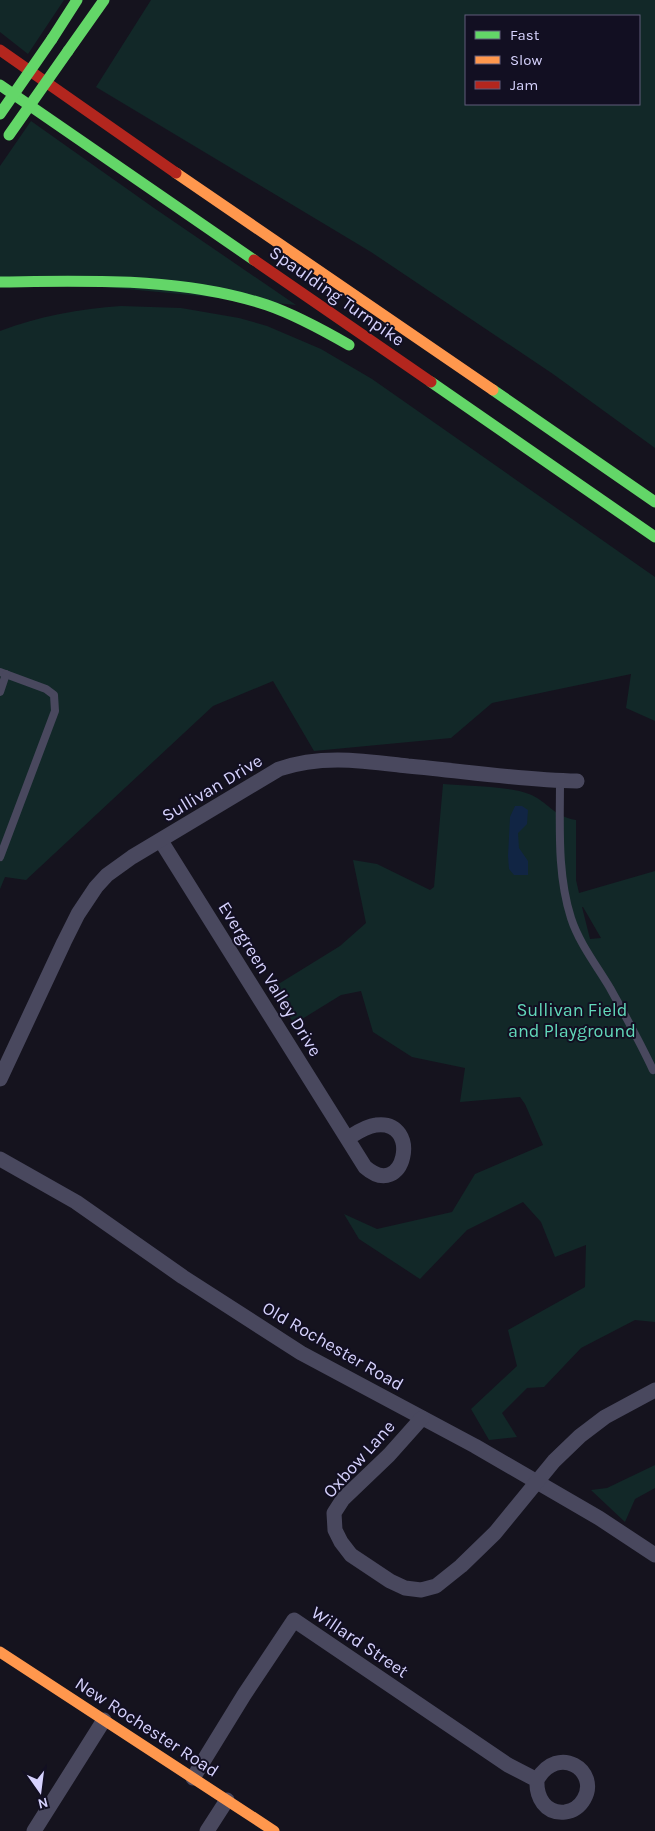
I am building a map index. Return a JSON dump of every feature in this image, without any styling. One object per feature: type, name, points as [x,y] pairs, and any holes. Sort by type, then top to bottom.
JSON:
[{"type":"main road","points":[[0,114],[52,40],[77,0]]},
{"type":"main road","points":[[7,138],[104,0]]},
{"type":"main road","name":"Spaulding Turnpike","points":[[0,50],[655,502]]},
{"type":"main road","name":"Spaulding Turnpike","points":[[0,85],[655,537]]},
{"type":"main road","points":[[0,282],[138,282],[169,284],[216,291],[295,316],[324,330],[360,352]]},
{"type":"main road","points":[[36,294],[79,282]]},
{"type":"main road","points":[[398,374],[450,396]]},
{"type":"main road","name":"New Rochester Road","points":[[0,1652],[274,1831]]},
{"type":"street","name":"Sullivan Drive","points":[[0,1078],[78,914],[90,895],[107,875],[132,857],[161,841],[239,791],[279,769],[295,764],[344,759],[560,781],[576,781]]},
{"type":"street","name":"Evergreen Valley Drive","points":[[161,841],[348,1138]]},
{"type":"street","name":"Old Rochester Road","points":[[0,1159],[76,1202],[182,1277],[301,1353],[536,1481],[599,1518],[655,1555]]},
{"type":"street","name":"Oxbow Lane","points":[[422,1418],[389,1455],[343,1499],[334,1513],[335,1530],[351,1555],[390,1582],[404,1588],[421,1590],[436,1586],[455,1571],[495,1533],[536,1481],[586,1431],[605,1417],[655,1390]]},
{"type":"street","name":"Willard Street","points":[[193,1778],[244,1695],[294,1620],[508,1765],[537,1780]]},
{"type":"street","points":[[34,1831],[104,1720]]},
{"type":"street","points":[[207,1831],[227,1800]]},
{"type":"lane","points":[[0,692],[3,673],[46,689],[54,695],[55,710],[0,857]]},
{"type":"lane","points":[[560,781],[563,889],[571,919],[640,1043],[652,1070]]},
{"type":"green space","points":[[0,0],[64,0],[28,54],[0,32]]},
{"type":"green space","points":[[151,0],[655,0],[655,448],[553,374],[371,252],[96,87]]},
{"type":"green space","points":[[31,121],[296,305],[0,277],[0,166]]},
{"type":"green space","points":[[121,306],[181,308],[239,318],[267,326],[321,349],[372,379],[655,577],[655,721],[626,708],[631,674],[492,703],[451,738],[314,751],[273,681],[213,706],[26,880],[5,877],[0,889],[0,331],[60,314]]},
{"type":"green space","name":"Sullivan Field and Playground","points":[[443,784],[520,791],[536,797],[561,815],[576,820],[576,880],[579,893],[655,871],[655,1322],[635,1320],[581,1348],[544,1387],[527,1388],[502,1413],[517,1437],[489,1440],[471,1409],[517,1366],[508,1330],[585,1287],[586,1245],[555,1257],[541,1222],[523,1202],[467,1230],[420,1279],[359,1239],[344,1214],[377,1229],[452,1212],[475,1174],[543,1145],[525,1104],[520,1097],[460,1102],[465,1068],[412,1057],[373,1032],[361,991],[341,995],[294,1024],[272,988],[340,946],[366,923],[353,860],[377,864],[430,890],[434,887]],"holes":[[[583,907],[601,938],[590,939]]]},
{"type":"green space","points":[[655,1465],[655,1488],[635,1499],[625,1522],[591,1490],[607,1488]]},
{"type":"water","points":[[515,806],[522,806],[528,810],[527,824],[518,833],[519,848],[528,861],[528,875],[514,875],[509,869],[510,817]]},
{"type":"traffic: fast","points":[[52,39],[77,0]]},
{"type":"traffic: fast","points":[[68,51],[104,0]]},
{"type":"traffic: fast","points":[[0,114],[52,39]]},
{"type":"traffic: fast","points":[[9,135],[68,51]]},
{"type":"traffic: fast","points":[[0,85],[254,260]]},
{"type":"traffic: fast","points":[[0,282],[101,281],[202,289],[278,309],[309,323],[349,345]]},
{"type":"traffic: fast","points":[[431,382],[655,537]]},
{"type":"traffic: fast","points":[[493,390],[655,502]]},
{"type":"traffic: slow","points":[[176,173],[493,390]]},
{"type":"traffic: slow","points":[[0,1652],[274,1831]]},
{"type":"traffic: jam","points":[[0,50],[176,173]]},
{"type":"traffic: jam","points":[[254,260],[431,382]]}]
